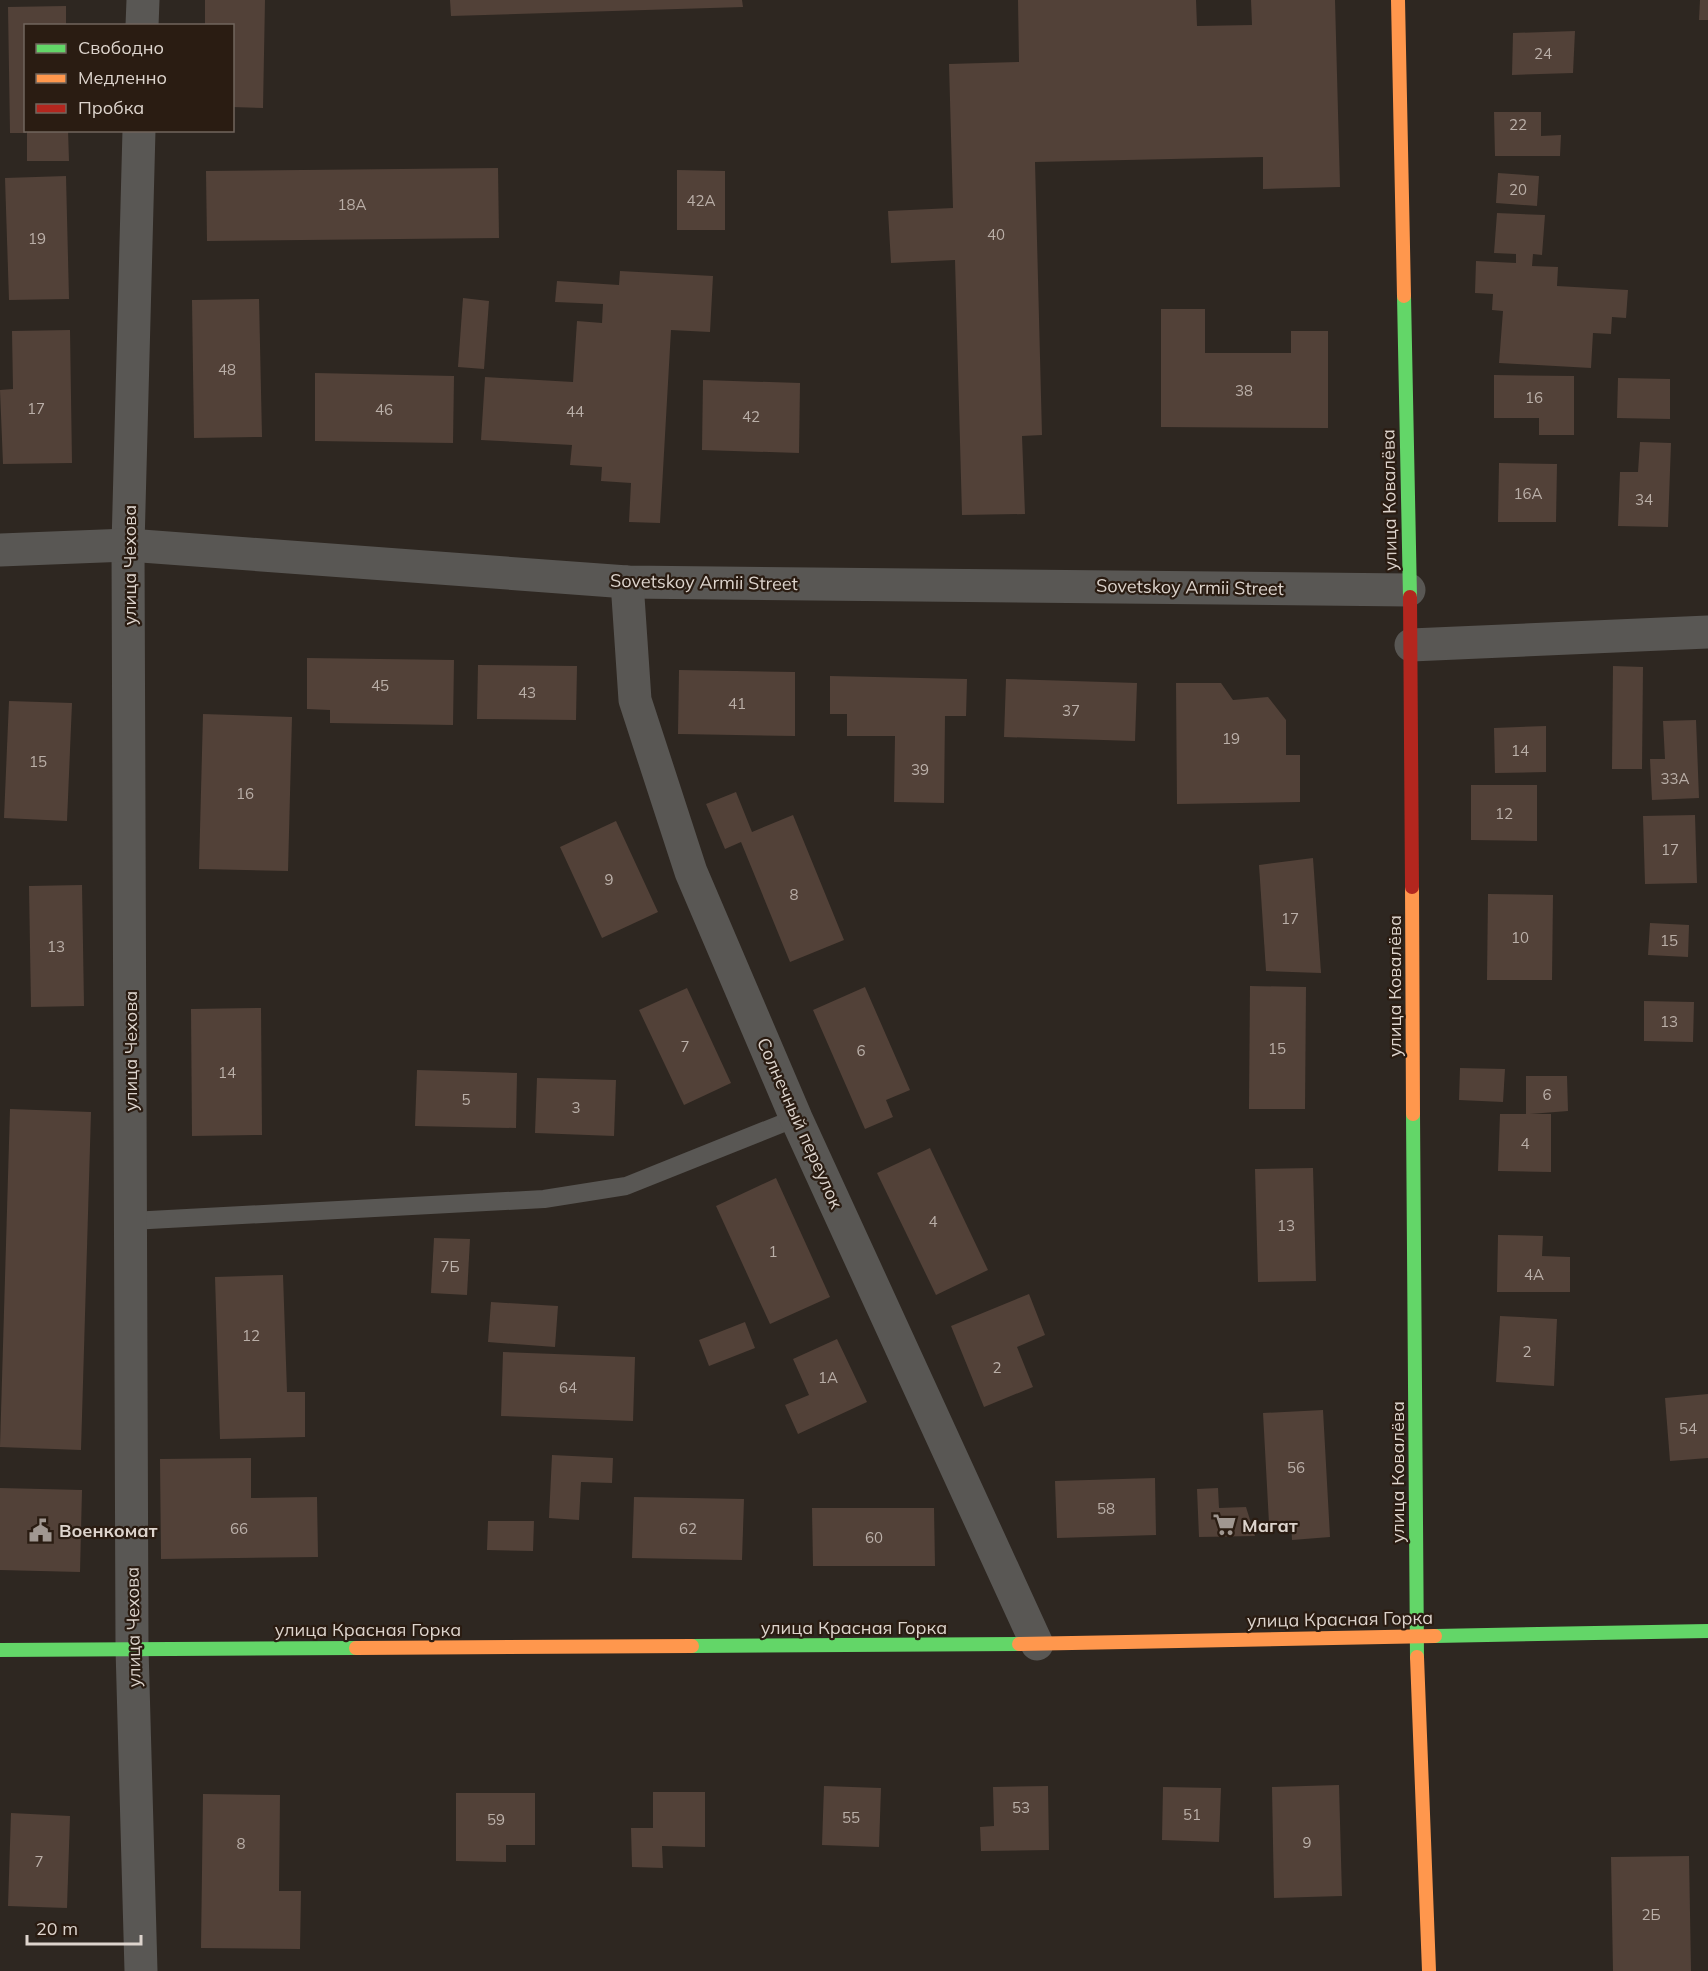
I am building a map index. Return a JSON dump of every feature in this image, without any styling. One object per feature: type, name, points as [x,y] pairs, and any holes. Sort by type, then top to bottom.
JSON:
[{"type":"street","points":[[142,24],[143,0]]},
{"type":"street","name":"улица Ковалёва","points":[[1398,0],[1411,645],[1416,1636],[1429,1971]]},
{"type":"street","name":"улица Чехова","points":[[139,132],[128,545],[132,1648],[141,1971]]},
{"type":"street","name":"Sovetskoy Armii Street","points":[[0,550],[128,545],[627,582],[1409,590]]},
{"type":"street","name":"Солнечный переулок","points":[[627,582],[635,700],[691,872],[796,1118],[1037,1644]]},
{"type":"street","points":[[1411,645],[1708,632]]},
{"type":"street","name":"улица Красная Горка","points":[[0,1650],[1037,1644],[1708,1631]]},
{"type":"lane","points":[[131,1221],[544,1199],[626,1186],[796,1118]]},
{"type":"building","points":[[205,0],[265,0],[263,108],[234,107],[234,24],[205,24]]},
{"type":"building","points":[[450,0],[742,0],[743,7],[451,16]]},
{"type":"building","points":[[1018,0],[1196,0],[1197,26],[1252,25],[1251,0],[1335,0],[1340,187],[1263,189],[1263,157],[1035,162],[1042,435],[1022,436],[1025,514],[962,515],[955,260],[891,263],[888,211],[953,208],[949,64],[1019,62]]},
{"type":"building","points":[[1700,0],[1708,0],[1708,20],[1699,20]]},
{"type":"building","points":[[66,6],[66,24],[24,24],[24,132],[26,133],[10,133],[8,7]]},
{"type":"building","points":[[1575,31],[1573,73],[1512,75],[1513,33]]},
{"type":"building","points":[[1494,112],[1541,112],[1541,136],[1561,135],[1560,156],[1495,156]]},
{"type":"building","points":[[27,132],[68,132],[69,161],[27,161]]},
{"type":"building","points":[[498,168],[499,238],[207,241],[206,171]]},
{"type":"building","points":[[677,170],[725,171],[725,230],[677,230]]},
{"type":"building","points":[[1498,173],[1539,176],[1537,206],[1496,203]]},
{"type":"building","points":[[66,176],[69,299],[9,300],[5,178]]},
{"type":"building","points":[[1497,213],[1545,215],[1542,255],[1533,254],[1532,266],[1558,267],[1557,286],[1628,290],[1626,318],[1612,317],[1611,334],[1593,333],[1591,368],[1499,363],[1503,311],[1492,310],[1493,294],[1475,293],[1476,261],[1516,263],[1516,254],[1494,253]]},
{"type":"building","points":[[620,271],[713,276],[710,332],[671,330],[660,523],[629,522],[631,483],[601,481],[602,467],[570,465],[572,445],[481,440],[485,377],[573,382],[577,321],[602,323],[603,304],[555,302],[557,281],[619,285]]},
{"type":"building","points":[[463,298],[489,301],[484,369],[458,367]]},
{"type":"building","points":[[259,299],[262,437],[194,438],[192,300]]},
{"type":"building","points":[[1161,309],[1205,309],[1205,353],[1291,353],[1291,331],[1328,331],[1328,428],[1161,427]]},
{"type":"building","points":[[70,330],[72,463],[3,464],[0,390],[13,389],[12,331]]},
{"type":"building","points":[[315,373],[454,376],[453,443],[315,441]]},
{"type":"building","points":[[1494,375],[1574,376],[1574,435],[1539,435],[1539,418],[1494,418]]},
{"type":"building","points":[[1618,378],[1670,379],[1670,419],[1617,418]]},
{"type":"building","points":[[703,380],[800,383],[799,453],[702,450]]},
{"type":"building","points":[[1640,442],[1671,443],[1668,527],[1618,526],[1620,472],[1638,472]]},
{"type":"building","points":[[1499,463],[1557,464],[1556,522],[1498,522]]},
{"type":"building","points":[[307,658],[454,660],[453,725],[330,723],[330,710],[307,709]]},
{"type":"building","points":[[478,665],[577,666],[576,720],[477,719]]},
{"type":"building","points":[[1613,666],[1643,667],[1642,769],[1612,769]]},
{"type":"building","points":[[679,670],[795,672],[795,736],[678,734]]},
{"type":"building","points":[[830,676],[967,679],[966,716],[945,716],[944,803],[894,802],[895,736],[847,736],[847,714],[830,714]]},
{"type":"building","points":[[1006,679],[1137,683],[1135,741],[1004,737]]},
{"type":"building","points":[[1176,683],[1221,683],[1233,700],[1268,697],[1286,720],[1286,755],[1300,755],[1300,802],[1177,804]]},
{"type":"building","points":[[9,701],[72,703],[67,821],[4,818]]},
{"type":"building","points":[[203,714],[292,717],[288,871],[199,869]]},
{"type":"building","points":[[1696,720],[1699,798],[1652,800],[1650,759],[1665,759],[1663,721]]},
{"type":"building","points":[[1546,726],[1546,772],[1495,773],[1494,728]]},
{"type":"building","points":[[1471,785],[1537,785],[1537,841],[1471,840]]},
{"type":"building","points":[[736,792],[752,832],[793,815],[844,940],[790,962],[741,842],[725,849],[706,804]]},
{"type":"building","points":[[1695,815],[1697,883],[1645,884],[1643,816]]},
{"type":"building","points":[[616,821],[658,912],[602,938],[560,847]]},
{"type":"building","points":[[1313,858],[1321,973],[1266,971],[1259,865]]},
{"type":"building","points":[[82,885],[84,1006],[31,1007],[29,886]]},
{"type":"building","points":[[1488,894],[1553,895],[1552,980],[1487,980]]},
{"type":"building","points":[[1650,923],[1689,925],[1688,957],[1648,955]]},
{"type":"building","points":[[1250,986],[1306,987],[1305,1109],[1249,1109]]},
{"type":"building","points":[[865,987],[910,1090],[886,1100],[893,1117],[865,1129],[813,1010]]},
{"type":"building","points":[[687,988],[731,1083],[684,1105],[639,1010]]},
{"type":"building","points":[[1644,1001],[1694,1002],[1693,1042],[1644,1041]]},
{"type":"building","points":[[261,1008],[262,1135],[192,1136],[191,1009]]},
{"type":"building","points":[[1460,1068],[1505,1069],[1503,1102],[1459,1100]]},
{"type":"building","points":[[417,1070],[517,1073],[516,1128],[415,1126]]},
{"type":"building","points":[[1526,1076],[1567,1076],[1568,1111],[1530,1114],[1551,1114],[1551,1172],[1498,1171],[1500,1114],[1526,1114]]},
{"type":"building","points":[[537,1078],[616,1080],[614,1136],[535,1133]]},
{"type":"building","points":[[10,1109],[91,1112],[81,1450],[0,1447]]},
{"type":"building","points":[[930,1148],[988,1270],[936,1295],[877,1173]]},
{"type":"building","points":[[1313,1168],[1316,1281],[1258,1282],[1255,1169]]},
{"type":"building","points":[[776,1178],[830,1297],[770,1324],[716,1206]]},
{"type":"building","points":[[1498,1235],[1543,1236],[1542,1256],[1570,1257],[1570,1292],[1497,1292]]},
{"type":"building","points":[[434,1238],[470,1239],[467,1295],[431,1293]]},
{"type":"building","points":[[283,1275],[287,1392],[305,1392],[305,1437],[220,1439],[215,1277]]},
{"type":"building","points":[[1029,1294],[1045,1335],[1017,1347],[1033,1387],[984,1407],[951,1326]]},
{"type":"building","points":[[491,1302],[558,1306],[555,1347],[488,1342]]},
{"type":"building","points":[[1500,1316],[1557,1319],[1554,1386],[1496,1382]]},
{"type":"building","points":[[745,1322],[755,1348],[709,1366],[699,1340]]},
{"type":"building","points":[[837,1339],[867,1402],[798,1434],[785,1405],[809,1395],[793,1359]]},
{"type":"building","points":[[503,1352],[635,1357],[633,1421],[501,1416]]},
{"type":"building","points":[[1708,1394],[1708,1458],[1670,1461],[1665,1398]]},
{"type":"building","points":[[1323,1410],[1330,1537],[1292,1540],[1291,1522],[1269,1523],[1263,1413]]},
{"type":"building","points":[[552,1455],[613,1458],[612,1483],[581,1482],[579,1520],[549,1518]]},
{"type":"building","points":[[251,1458],[251,1498],[317,1497],[318,1557],[161,1559],[160,1459]]},
{"type":"building","points":[[1155,1478],[1156,1535],[1057,1538],[1055,1481]]},
{"type":"building","name":"Военкомат","points":[[0,1488],[82,1490],[80,1572],[0,1570]]},
{"type":"building","points":[[1218,1488],[1219,1508],[1246,1507],[1255,1536],[1199,1537],[1197,1489]]},
{"type":"building","points":[[634,1497],[744,1499],[742,1560],[632,1558]]},
{"type":"building","points":[[812,1508],[934,1508],[935,1566],[813,1566]]},
{"type":"building","points":[[488,1521],[534,1521],[533,1551],[487,1550]]},
{"type":"building","points":[[1339,1785],[1342,1896],[1274,1898],[1272,1787]]},
{"type":"building","points":[[824,1786],[881,1788],[879,1847],[822,1845]]},
{"type":"building","points":[[1048,1786],[1049,1850],[981,1851],[980,1827],[994,1826],[993,1787]]},
{"type":"building","points":[[1163,1787],[1221,1788],[1219,1842],[1162,1840]]},
{"type":"building","points":[[653,1792],[705,1792],[705,1847],[662,1846],[663,1868],[632,1867],[631,1828],[653,1828]]},
{"type":"building","points":[[456,1793],[535,1793],[535,1845],[506,1845],[506,1862],[456,1861]]},
{"type":"building","points":[[203,1794],[280,1795],[279,1891],[301,1891],[300,1949],[201,1948]]},
{"type":"building","points":[[11,1813],[70,1816],[67,1908],[8,1906]]},
{"type":"building","points":[[1689,1856],[1691,1971],[1613,1971],[1611,1857]]},
{"type":"traffic: fast","points":[[1404,296],[1410,597]]},
{"type":"traffic: fast","points":[[1413,1114],[1417,1657]]},
{"type":"traffic: fast","points":[[1435,1636],[1708,1631]]},
{"type":"traffic: fast","points":[[692,1646],[1019,1644]]},
{"type":"traffic: fast","points":[[0,1650],[356,1648]]},
{"type":"traffic: slow","points":[[1398,0],[1404,296]]},
{"type":"traffic: slow","points":[[1412,887],[1413,1114]]},
{"type":"traffic: slow","points":[[1019,1644],[1435,1636]]},
{"type":"traffic: slow","points":[[356,1648],[692,1646]]},
{"type":"traffic: slow","points":[[1417,1657],[1429,1971]]},
{"type":"traffic: jam","points":[[1410,597],[1412,887]]},
{"type":"place","name":"Магат","points":[[1224,1525]]},
{"type":"place","name":"Военкомат","points":[[41,1530]]}]
